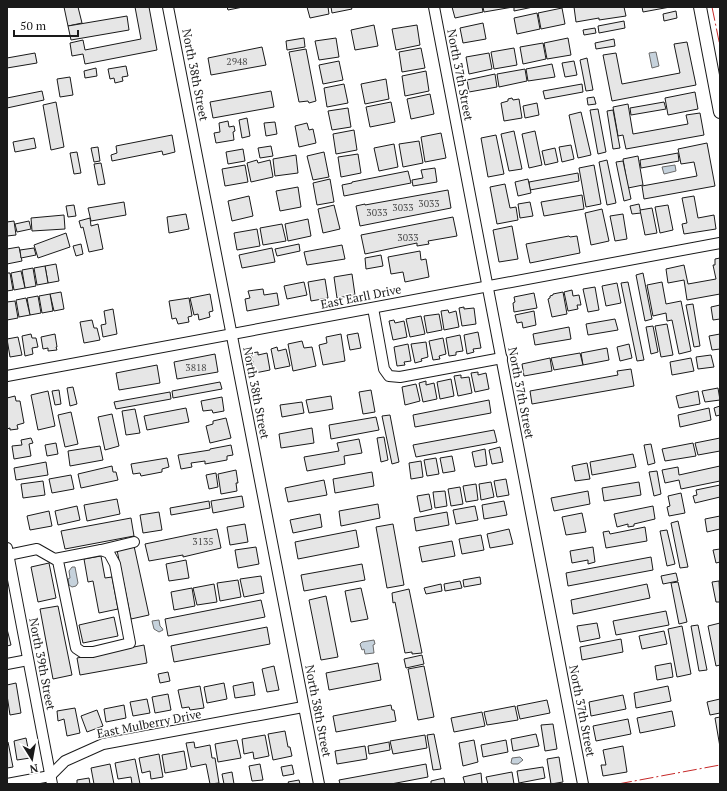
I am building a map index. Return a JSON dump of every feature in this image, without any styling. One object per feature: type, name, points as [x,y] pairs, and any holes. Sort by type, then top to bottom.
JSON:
[{"type":"main road","points":[[700,7],[720,112]]},
{"type":"street","name":"North 38th Street","points":[[168,7],[319,784]]},
{"type":"street","name":"North 37th Street","points":[[434,7],[583,784]]},
{"type":"street","name":"East Earll Drive","points":[[7,376],[232,335],[488,285],[720,243]]},
{"type":"street","points":[[373,308],[384,369],[389,376],[400,377],[502,358]]},
{"type":"street","points":[[55,559],[134,542]]},
{"type":"street","points":[[8,555],[37,549],[58,561],[76,648],[82,652],[93,652],[130,643],[115,564],[109,553],[101,550]]},
{"type":"street","name":"North 39th Street","points":[[8,555],[51,780]]},
{"type":"street","points":[[7,664],[28,660]]},
{"type":"street","name":"East Mulberry Drive","points":[[51,780],[65,761],[103,744],[304,707]]},
{"type":"street","points":[[7,784],[51,780]]},
{"type":"shaded area","points":[[656,52],[659,66],[652,68],[649,53]]},
{"type":"shaded area","points":[[675,165],[676,171],[664,174],[662,167]]},
{"type":"shaded area","points":[[72,567],[75,567],[78,583],[76,586],[72,587],[69,585],[68,579],[70,578],[69,571]]},
{"type":"shaded area","points":[[159,620],[160,626],[163,630],[159,632],[154,629],[152,621]]},
{"type":"shaded area","points":[[374,640],[374,653],[365,654],[364,649],[362,650],[360,644],[362,642]]},
{"type":"shaded area","points":[[520,757],[523,760],[518,764],[511,763],[512,758]]},
{"type":"building","points":[[64,7],[78,7],[82,23],[68,26]]},
{"type":"building","points":[[135,7],[149,7],[157,50],[85,64],[83,54],[72,56],[70,43],[83,40],[85,50],[141,39]]},
{"type":"building","points":[[227,7],[243,7],[228,10]]},
{"type":"building","points":[[307,7],[328,7],[329,14],[310,18]]},
{"type":"building","points":[[331,7],[351,7],[352,9],[332,13]]},
{"type":"building","points":[[452,7],[482,7],[483,12],[455,18]]},
{"type":"building","points":[[483,7],[513,7],[484,12]]},
{"type":"building","points":[[514,7],[533,7],[514,11]]},
{"type":"building","points":[[574,7],[624,7],[626,16],[599,20],[599,18],[576,22]]},
{"type":"building","points":[[642,7],[670,7],[643,12]]},
{"type":"building","points":[[562,8],[565,24],[541,29],[538,13]]},
{"type":"building","points":[[676,11],[677,18],[664,21],[663,14]]},
{"type":"building","points":[[537,13],[540,29],[517,34],[514,18]]},
{"type":"building","points":[[127,16],[129,30],[71,40],[68,26]]},
{"type":"building","points":[[624,21],[625,28],[599,33],[598,26]]},
{"type":"building","points":[[483,23],[486,39],[463,43],[460,28]]},
{"type":"building","points":[[374,25],[378,46],[355,50],[351,30]]},
{"type":"building","points":[[417,25],[420,45],[396,50],[392,29]]},
{"type":"building","points":[[595,28],[596,33],[584,35],[583,30]]},
{"type":"building","points":[[304,38],[305,47],[287,50],[286,41]]},
{"type":"building","points":[[336,38],[339,57],[319,60],[315,41]]},
{"type":"building","points":[[568,38],[571,55],[547,59],[544,43]]},
{"type":"building","points":[[614,39],[615,46],[596,49],[595,43]]},
{"type":"building","points":[[687,42],[696,85],[612,101],[603,55],[616,53],[622,84],[680,73],[674,44]]},
{"type":"building","points":[[543,43],[546,59],[523,64],[520,47]]},
{"type":"building","points":[[262,47],[266,65],[211,75],[208,58]]},
{"type":"building","points":[[421,48],[425,68],[402,72],[399,52]]},
{"type":"building","points":[[514,48],[517,65],[494,69],[491,52]]},
{"type":"building","points":[[306,49],[316,101],[309,103],[308,101],[299,102],[289,52]]},
{"type":"building","points":[[35,53],[37,63],[7,68],[7,58]]},
{"type":"building","points":[[489,53],[492,69],[469,74],[466,57]]},
{"type":"building","points":[[587,58],[593,90],[586,91],[580,60]]},
{"type":"building","points":[[339,61],[343,80],[323,84],[319,65]]},
{"type":"building","points":[[574,61],[577,75],[565,77],[562,63]]},
{"type":"building","points":[[552,64],[555,77],[528,81],[526,69]]},
{"type":"building","points":[[126,66],[128,76],[122,77],[123,81],[115,83],[114,78],[110,79],[108,69]]},
{"type":"building","points":[[96,68],[97,76],[85,78],[84,71]]},
{"type":"building","points":[[525,69],[527,81],[499,87],[497,74]]},
{"type":"building","points":[[426,71],[429,91],[405,96],[402,76]]},
{"type":"building","points":[[495,74],[497,87],[469,92],[467,80]]},
{"type":"building","points":[[70,77],[73,95],[60,97],[57,79]]},
{"type":"building","points":[[386,79],[389,99],[365,104],[361,84]]},
{"type":"building","points":[[344,84],[348,103],[327,107],[324,88]]},
{"type":"building","points":[[582,84],[583,92],[545,99],[543,91]]},
{"type":"building","points":[[42,91],[44,100],[7,108],[7,98]]},
{"type":"building","points":[[271,91],[274,107],[213,118],[210,102]]},
{"type":"building","points":[[695,92],[698,109],[668,115],[665,98]]},
{"type":"building","points":[[430,94],[434,114],[411,119],[407,99]]},
{"type":"building","points":[[594,97],[596,104],[588,105],[587,98]]},
{"type":"building","points":[[512,98],[513,100],[519,99],[522,118],[504,121],[501,103]]},
{"type":"building","points":[[56,102],[64,147],[51,150],[43,105]]},
{"type":"building","points":[[391,102],[395,122],[370,127],[366,107]]},
{"type":"building","points":[[664,102],[666,109],[631,115],[630,108]]},
{"type":"building","points":[[537,103],[539,115],[525,118],[523,106]]},
{"type":"building","points":[[628,104],[633,134],[688,124],[686,115],[700,113],[704,135],[626,149],[623,135],[618,136],[613,107]]},
{"type":"building","points":[[348,108],[351,127],[332,130],[328,111]]},
{"type":"building","points":[[598,109],[606,152],[598,154],[590,110]]},
{"type":"building","points":[[613,110],[620,148],[613,149],[607,111]]},
{"type":"building","points":[[581,112],[591,155],[578,158],[569,115]]},
{"type":"building","points":[[247,118],[250,136],[242,138],[239,120]]},
{"type":"building","points":[[228,121],[229,127],[234,126],[234,140],[216,143],[214,133],[220,132],[219,123]]},
{"type":"building","points":[[275,122],[277,134],[266,136],[264,123]]},
{"type":"building","points":[[307,123],[309,130],[313,129],[316,143],[299,147],[295,126]]},
{"type":"building","points":[[354,130],[357,150],[336,154],[333,134]]},
{"type":"building","points":[[514,131],[522,169],[509,171],[501,134]]},
{"type":"building","points":[[535,131],[542,165],[529,168],[522,134]]},
{"type":"building","points":[[441,133],[446,158],[425,162],[421,137]]},
{"type":"building","points":[[172,135],[175,152],[163,155],[162,151],[112,161],[111,155],[117,153],[116,146]]},
{"type":"building","points":[[496,135],[504,174],[488,177],[481,138]]},
{"type":"building","points":[[34,138],[36,148],[15,152],[13,142]]},
{"type":"building","points":[[419,141],[423,163],[403,167],[399,144]]},
{"type":"building","points":[[707,143],[715,186],[644,199],[642,186],[697,176],[694,162],[681,164],[678,149]]},
{"type":"building","points":[[394,144],[398,167],[379,171],[374,148]]},
{"type":"building","points":[[571,145],[574,159],[562,162],[559,147]]},
{"type":"building","points":[[271,146],[273,156],[260,158],[258,148]]},
{"type":"building","points":[[98,147],[100,161],[94,162],[91,148]]},
{"type":"building","points":[[555,148],[558,162],[545,165],[542,151]]},
{"type":"building","points":[[243,149],[245,161],[228,164],[226,152]]},
{"type":"building","points":[[77,152],[81,173],[74,174],[70,153]]},
{"type":"building","points":[[324,152],[329,177],[313,180],[307,156]]},
{"type":"building","points":[[678,153],[679,161],[641,168],[640,160]]},
{"type":"building","points":[[358,154],[361,173],[341,177],[338,157]]},
{"type":"building","points":[[296,155],[298,173],[275,176],[273,159]]},
{"type":"building","points":[[638,156],[643,185],[628,188],[623,159]]},
{"type":"building","points":[[257,160],[258,163],[270,160],[273,177],[251,182],[247,163]]},
{"type":"building","points":[[607,160],[616,203],[607,205],[599,162]]},
{"type":"building","points":[[623,161],[631,199],[624,201],[616,162]]},
{"type":"building","points":[[101,163],[105,184],[98,185],[94,164]]},
{"type":"building","points":[[245,165],[248,182],[225,186],[222,169]]},
{"type":"building","points":[[594,165],[601,204],[586,207],[579,168]]},
{"type":"building","points":[[435,168],[437,182],[413,186],[412,180],[423,178],[421,170]]},
{"type":"building","points":[[408,171],[411,183],[344,196],[342,185]]},
{"type":"building","points":[[578,173],[579,181],[530,190],[529,182]]},
{"type":"building","points":[[330,179],[334,202],[317,205],[313,183]]},
{"type":"building","points":[[528,179],[531,193],[518,196],[515,182]]},
{"type":"building","points":[[505,184],[510,208],[516,207],[518,220],[497,224],[490,187]]},
{"type":"building","points":[[298,187],[301,207],[280,211],[276,191]]},
{"type":"building","points":[[448,190],[451,208],[360,226],[356,206]]},
{"type":"building","points":[[582,195],[584,209],[544,216],[541,202]]},
{"type":"building","points":[[249,196],[253,216],[232,221],[228,201]]},
{"type":"building","points":[[694,196],[698,218],[714,215],[716,229],[684,234],[682,224],[687,223],[682,198]]},
{"type":"building","points":[[124,202],[126,215],[91,221],[88,208]]},
{"type":"building","points":[[530,202],[533,216],[520,218],[518,204]]},
{"type":"building","points":[[639,204],[641,213],[632,214],[630,206]]},
{"type":"building","points":[[74,205],[76,216],[68,217],[66,206]]},
{"type":"building","points":[[334,205],[340,229],[323,233],[318,209]]},
{"type":"building","points":[[668,205],[673,230],[660,233],[655,207]]},
{"type":"building","points":[[652,208],[657,233],[645,235],[640,210]]},
{"type":"building","points":[[602,209],[609,241],[591,245],[585,213]]},
{"type":"building","points":[[186,214],[189,229],[169,233],[167,217]]},
{"type":"building","points":[[623,214],[627,239],[615,241],[610,216]]},
{"type":"building","points":[[64,215],[65,229],[32,231],[31,218]]},
{"type":"building","points":[[453,217],[457,236],[428,241],[429,244],[417,246],[417,243],[365,254],[361,235]]},
{"type":"building","points":[[90,218],[91,226],[98,224],[103,249],[89,252],[83,227],[81,228],[79,221]]},
{"type":"building","points":[[308,219],[311,236],[288,241],[285,224]]},
{"type":"building","points":[[14,221],[16,235],[7,236],[7,222]]},
{"type":"building","points":[[29,221],[31,229],[17,232],[15,224]]},
{"type":"building","points":[[282,224],[286,241],[263,245],[260,228]]},
{"type":"building","points":[[512,226],[518,259],[499,262],[493,230]]},
{"type":"building","points":[[257,229],[260,246],[237,250],[234,233]]},
{"type":"building","points":[[66,233],[70,247],[38,258],[34,245]]},
{"type":"building","points":[[569,236],[577,236],[580,253],[530,263],[526,244]]},
{"type":"building","points":[[81,244],[83,254],[76,256],[73,246]]},
{"type":"building","points":[[299,244],[300,251],[277,256],[275,249]]},
{"type":"building","points":[[342,245],[345,259],[307,265],[304,252]]},
{"type":"building","points":[[19,247],[22,261],[7,264],[7,249]]},
{"type":"building","points":[[34,248],[36,255],[21,258],[20,250]]},
{"type":"building","points":[[272,248],[275,262],[242,268],[239,255]]},
{"type":"building","points":[[420,251],[421,260],[426,259],[429,277],[405,282],[403,272],[391,274],[388,257]]},
{"type":"building","points":[[381,255],[383,266],[366,269],[365,258]]},
{"type":"building","points":[[720,258],[720,294],[687,300],[684,280],[668,283],[666,269],[684,265],[688,284],[716,279],[713,265],[715,265],[715,259]]},
{"type":"building","points":[[56,264],[59,281],[48,283],[45,266]]},
{"type":"building","points":[[45,266],[48,283],[37,285],[34,268]]},
{"type":"building","points":[[33,268],[36,286],[25,288],[22,270]]},
{"type":"building","points":[[21,271],[25,288],[14,290],[11,273]]},
{"type":"building","points":[[7,273],[10,273],[13,290],[7,291]]},
{"type":"building","points":[[643,273],[652,319],[645,321],[636,275]]},
{"type":"building","points":[[352,274],[355,295],[337,298],[334,277]]},
{"type":"building","points":[[325,279],[328,298],[311,301],[308,282]]},
{"type":"building","points":[[304,282],[307,295],[287,299],[284,286]]},
{"type":"building","points":[[628,282],[644,360],[637,361],[621,283]]},
{"type":"building","points":[[662,282],[666,304],[681,301],[691,351],[679,354],[672,320],[667,321],[666,313],[653,316],[647,285]]},
{"type":"building","points":[[617,283],[621,303],[606,306],[602,286]]},
{"type":"building","points":[[595,287],[599,310],[588,312],[583,289]]},
{"type":"building","points":[[263,289],[264,295],[277,293],[279,305],[247,311],[245,299],[250,298],[248,291]]},
{"type":"building","points":[[572,290],[573,296],[579,295],[581,305],[577,305],[578,309],[568,311],[564,292]]},
{"type":"building","points":[[61,292],[64,309],[54,311],[50,294]]},
{"type":"building","points":[[563,292],[567,314],[552,317],[548,299],[553,294]]},
{"type":"building","points":[[534,293],[537,308],[514,312],[514,297]]},
{"type":"building","points":[[50,294],[53,311],[42,313],[39,296]]},
{"type":"building","points":[[210,294],[213,311],[209,312],[210,317],[199,320],[198,314],[194,315],[190,298]]},
{"type":"building","points":[[38,296],[41,313],[30,315],[27,298]]},
{"type":"building","points":[[26,298],[30,315],[19,317],[16,300]]},
{"type":"building","points":[[189,298],[192,316],[188,317],[189,322],[178,324],[176,318],[172,319],[169,301]]},
{"type":"building","points":[[15,301],[18,318],[7,320],[7,302]]},
{"type":"building","points":[[693,304],[700,346],[694,347],[686,305]]},
{"type":"building","points":[[720,305],[720,319],[713,320],[711,307]]},
{"type":"building","points":[[464,307],[464,309],[474,308],[476,324],[462,326],[459,308]]},
{"type":"building","points":[[113,309],[117,334],[103,337],[101,325],[106,324],[104,311]]},
{"type":"building","points":[[448,310],[449,313],[456,311],[459,327],[444,330],[441,311]]},
{"type":"building","points":[[534,311],[536,325],[523,328],[522,322],[517,323],[515,315]]},
{"type":"building","points":[[439,314],[442,330],[427,333],[424,316]]},
{"type":"building","points":[[421,316],[425,334],[410,337],[406,319]]},
{"type":"building","points":[[615,319],[618,330],[588,335],[586,324]]},
{"type":"building","points":[[92,320],[94,328],[97,328],[100,340],[84,343],[80,322]]},
{"type":"building","points":[[394,320],[395,323],[404,321],[407,337],[393,340],[389,321]]},
{"type":"building","points":[[667,324],[673,355],[661,357],[655,326]]},
{"type":"building","points":[[653,326],[658,352],[651,354],[646,327]]},
{"type":"building","points":[[569,327],[571,339],[535,345],[533,334]]},
{"type":"building","points":[[478,332],[481,348],[473,349],[474,352],[467,354],[464,335]]},
{"type":"building","points":[[358,333],[361,348],[350,350],[347,335]]},
{"type":"building","points":[[31,334],[32,338],[36,338],[38,347],[32,348],[33,354],[25,356],[22,336]]},
{"type":"building","points":[[55,334],[57,350],[48,351],[48,348],[43,349],[41,337]]},
{"type":"building","points":[[341,334],[345,361],[323,365],[319,345],[327,343],[326,337]]},
{"type":"building","points":[[720,334],[720,349],[712,350],[709,336]]},
{"type":"building","points":[[460,335],[463,351],[456,352],[456,355],[449,356],[446,338]]},
{"type":"building","points":[[18,337],[22,355],[10,357],[7,339]]},
{"type":"building","points":[[443,338],[446,354],[439,356],[440,359],[433,360],[429,341]]},
{"type":"building","points":[[302,341],[304,348],[312,347],[316,366],[293,371],[288,344]]},
{"type":"building","points":[[426,342],[428,357],[415,363],[411,344]]},
{"type":"building","points":[[408,344],[411,361],[404,362],[405,365],[397,366],[394,347]]},
{"type":"building","points":[[629,344],[632,358],[620,361],[617,347]]},
{"type":"building","points":[[277,347],[278,351],[286,349],[290,366],[275,369],[271,349]]},
{"type":"building","points":[[607,348],[609,360],[583,365],[581,353]]},
{"type":"building","points":[[258,352],[258,355],[267,353],[270,370],[255,373],[251,353]]},
{"type":"building","points":[[580,353],[583,365],[554,370],[551,358]]},
{"type":"building","points":[[215,354],[218,372],[177,379],[174,362]]},
{"type":"building","points":[[711,355],[714,367],[698,369],[696,357]]},
{"type":"building","points":[[550,358],[552,371],[524,376],[522,364]]},
{"type":"building","points":[[691,358],[694,371],[672,375],[670,362]]},
{"type":"building","points":[[157,365],[160,383],[119,390],[116,373]]},
{"type":"building","points":[[631,369],[634,386],[532,404],[530,391],[618,375],[617,371]]},
{"type":"building","points":[[478,372],[478,375],[486,373],[489,389],[475,392],[471,373]]},
{"type":"building","points":[[461,375],[461,378],[469,377],[472,393],[458,396],[454,376]]},
{"type":"building","points":[[451,379],[454,396],[440,399],[437,382]]},
{"type":"building","points":[[426,381],[426,385],[434,383],[437,399],[423,402],[419,383]]},
{"type":"building","points":[[220,382],[222,389],[173,398],[172,391]]},
{"type":"building","points":[[416,384],[420,401],[405,405],[402,387]]},
{"type":"building","points":[[73,387],[77,404],[70,406],[67,388]]},
{"type":"building","points":[[718,388],[720,400],[705,402],[702,391]]},
{"type":"building","points":[[59,390],[61,404],[55,405],[52,391]]},
{"type":"building","points":[[371,390],[375,412],[363,414],[359,392]]},
{"type":"building","points":[[48,391],[55,426],[38,430],[31,395]]},
{"type":"building","points":[[698,391],[700,404],[679,408],[676,396]]},
{"type":"building","points":[[170,392],[171,399],[116,409],[114,402]]},
{"type":"building","points":[[15,396],[16,401],[20,401],[24,423],[17,425],[18,429],[10,430],[10,428],[7,429],[7,398]]},
{"type":"building","points":[[331,396],[333,409],[309,413],[306,400]]},
{"type":"building","points":[[222,397],[224,411],[213,413],[212,410],[203,411],[201,401]]},
{"type":"building","points":[[489,400],[491,413],[415,427],[413,415]]},
{"type":"building","points":[[302,402],[304,413],[282,417],[280,405]]},
{"type":"building","points":[[720,406],[720,415],[716,416],[714,408]]},
{"type":"building","points":[[186,408],[189,422],[147,430],[144,416]]},
{"type":"building","points":[[709,408],[711,420],[680,427],[678,415]]},
{"type":"building","points":[[135,409],[140,433],[126,435],[122,411]]},
{"type":"building","points":[[71,412],[78,444],[65,447],[58,415]]},
{"type":"building","points":[[112,414],[119,446],[105,450],[98,417]]},
{"type":"building","points":[[390,415],[399,462],[392,464],[382,416]]},
{"type":"building","points":[[376,417],[379,430],[331,439],[329,425]]},
{"type":"building","points":[[226,418],[231,438],[210,443],[206,426],[213,424],[213,421]]},
{"type":"building","points":[[312,428],[314,443],[281,448],[279,434]]},
{"type":"building","points":[[494,430],[497,442],[416,457],[413,445]]},
{"type":"building","points":[[384,437],[388,460],[381,462],[377,438]]},
{"type":"building","points":[[31,438],[33,443],[29,444],[31,456],[14,459],[12,446],[22,445],[21,440]]},
{"type":"building","points":[[720,438],[720,451],[698,455],[695,443]]},
{"type":"building","points":[[359,439],[362,453],[344,456],[345,464],[307,471],[304,457],[339,451],[337,443]]},
{"type":"building","points":[[56,443],[58,454],[47,456],[45,445]]},
{"type":"building","points":[[693,443],[696,456],[665,461],[662,449]]},
{"type":"building","points":[[651,444],[655,463],[648,465],[644,445]]},
{"type":"building","points":[[231,445],[233,455],[227,456],[227,460],[205,464],[205,461],[191,463],[192,467],[181,469],[178,455]]},
{"type":"building","points":[[100,446],[103,460],[70,466],[68,451]]},
{"type":"building","points":[[500,447],[503,462],[492,464],[489,450]]},
{"type":"building","points":[[485,449],[487,465],[475,467],[472,452]]},
{"type":"building","points":[[633,454],[636,467],[592,475],[590,462]]},
{"type":"building","points":[[452,456],[455,471],[443,473],[440,458]]},
{"type":"building","points":[[167,458],[169,467],[162,469],[162,472],[141,476],[140,473],[133,474],[131,464]]},
{"type":"building","points":[[436,458],[439,474],[427,476],[424,460]]},
{"type":"building","points":[[421,461],[423,477],[411,479],[409,463]]},
{"type":"building","points":[[46,462],[48,475],[16,480],[14,468]]},
{"type":"building","points":[[587,463],[590,479],[575,481],[572,466]]},
{"type":"building","points":[[112,466],[113,472],[116,472],[118,480],[81,488],[78,474]]},
{"type":"building","points":[[720,466],[720,481],[681,489],[679,480],[665,483],[662,470],[678,467],[679,475]]},
{"type":"building","points":[[236,470],[238,483],[236,483],[237,491],[221,494],[218,474]]},
{"type":"building","points":[[657,471],[661,494],[654,496],[649,472]]},
{"type":"building","points":[[372,472],[374,486],[335,493],[333,479]]},
{"type":"building","points":[[216,473],[218,487],[209,489],[206,475]]},
{"type":"building","points":[[71,475],[74,489],[52,493],[49,479]]},
{"type":"building","points":[[506,479],[509,495],[497,497],[494,481]]},
{"type":"building","points":[[324,480],[327,495],[288,502],[285,488]]},
{"type":"building","points":[[43,481],[45,495],[23,498],[21,484]]},
{"type":"building","points":[[491,482],[494,497],[481,500],[479,484]]},
{"type":"building","points":[[639,482],[641,495],[604,501],[602,488]]},
{"type":"building","points":[[476,484],[478,500],[466,502],[463,486]]},
{"type":"building","points":[[720,485],[720,497],[695,503],[693,496],[697,495],[696,490]]},
{"type":"building","points":[[460,487],[463,504],[451,506],[448,489]]},
{"type":"building","points":[[445,491],[447,506],[435,508],[433,492]]},
{"type":"building","points":[[588,491],[590,504],[554,511],[551,498]]},
{"type":"building","points":[[681,493],[685,513],[669,516],[667,507],[670,506],[668,496]]},
{"type":"building","points":[[429,494],[432,509],[420,512],[417,496]]},
{"type":"building","points":[[242,496],[244,507],[213,513],[211,501]]},
{"type":"building","points":[[117,499],[120,514],[87,521],[84,505]]},
{"type":"building","points":[[209,501],[210,508],[171,515],[170,508]]},
{"type":"building","points":[[504,501],[507,515],[484,519],[482,505]]},
{"type":"building","points":[[378,504],[380,518],[341,526],[339,511]]},
{"type":"building","points":[[77,506],[80,520],[58,525],[55,511]]},
{"type":"building","points":[[475,506],[478,520],[456,524],[453,510]]},
{"type":"building","points":[[653,506],[655,519],[634,524],[634,526],[628,527],[628,524],[617,527],[614,514]]},
{"type":"building","points":[[49,511],[52,526],[30,530],[27,516]]},
{"type":"building","points":[[159,512],[162,530],[143,533],[140,515]]},
{"type":"building","points":[[447,512],[449,525],[416,531],[414,518]]},
{"type":"building","points":[[582,513],[586,532],[566,535],[562,517]]},
{"type":"building","points":[[320,514],[322,527],[293,533],[290,520]]},
{"type":"building","points":[[720,516],[720,529],[707,532],[705,519]]},
{"type":"building","points":[[131,518],[134,536],[65,549],[61,531]]},
{"type":"building","points":[[678,521],[688,567],[680,568],[671,523]]},
{"type":"building","points":[[245,524],[248,542],[230,545],[227,527]]},
{"type":"building","points":[[393,524],[404,585],[387,588],[376,527]]},
{"type":"building","points":[[645,527],[647,541],[606,548],[603,532],[609,531],[610,534]]},
{"type":"building","points":[[217,529],[221,548],[183,557],[183,555],[149,561],[145,544]]},
{"type":"building","points":[[509,529],[513,544],[490,548],[487,534]]},
{"type":"building","points":[[356,530],[359,547],[298,559],[295,542]]},
{"type":"building","points":[[667,530],[675,564],[667,566],[660,531]]},
{"type":"building","points":[[481,535],[484,550],[462,554],[459,539]]},
{"type":"building","points":[[452,541],[455,556],[422,562],[419,547]]},
{"type":"building","points":[[134,546],[149,615],[131,619],[117,550]]},
{"type":"building","points":[[256,547],[259,564],[238,568],[235,550]]},
{"type":"building","points":[[593,547],[595,562],[588,564],[588,560],[572,563],[570,551]]},
{"type":"building","points":[[720,549],[720,562],[716,563],[713,550]]},
{"type":"building","points":[[101,556],[105,578],[112,577],[118,609],[99,613],[93,581],[88,582],[84,559]]},
{"type":"building","points":[[651,557],[653,570],[568,586],[566,573]]},
{"type":"building","points":[[186,560],[189,578],[169,581],[166,564]]},
{"type":"building","points":[[49,563],[56,598],[38,602],[31,567]]},
{"type":"building","points":[[362,564],[365,580],[304,591],[301,575]]},
{"type":"building","points":[[676,573],[678,581],[663,584],[661,576]]},
{"type":"building","points":[[261,576],[264,593],[244,597],[240,579]]},
{"type":"building","points":[[480,577],[481,584],[464,587],[463,580]]},
{"type":"building","points":[[238,580],[241,597],[220,601],[217,583]]},
{"type":"building","points":[[460,581],[462,588],[445,591],[444,584]]},
{"type":"building","points":[[719,581],[720,602],[716,602],[712,582]]},
{"type":"building","points":[[678,582],[687,622],[679,624],[671,583]]},
{"type":"building","points":[[214,584],[217,602],[197,605],[193,588]]},
{"type":"building","points":[[441,584],[442,591],[426,594],[424,588]]},
{"type":"building","points":[[647,584],[650,598],[573,614],[571,600]]},
{"type":"building","points":[[192,588],[195,606],[174,610],[171,592]]},
{"type":"building","points":[[361,588],[368,619],[351,622],[345,591]]},
{"type":"building","points":[[409,589],[422,653],[405,653],[395,602],[393,603],[392,593]]},
{"type":"building","points":[[326,596],[338,657],[321,660],[309,600]]},
{"type":"building","points":[[261,600],[265,617],[168,636],[165,619]]},
{"type":"building","points":[[58,606],[72,675],[53,679],[40,609]]},
{"type":"building","points":[[666,611],[669,625],[616,635],[613,621]]},
{"type":"building","points":[[114,617],[118,636],[83,643],[79,625]]},
{"type":"building","points":[[597,623],[600,638],[580,642],[577,626]]},
{"type":"building","points":[[720,623],[720,665],[716,666],[708,626]]},
{"type":"building","points":[[698,625],[707,670],[699,671],[691,626]]},
{"type":"building","points":[[682,626],[691,674],[677,677],[668,629]]},
{"type":"building","points":[[267,627],[270,644],[174,662],[171,646]]},
{"type":"building","points":[[7,629],[11,645],[7,646]]},
{"type":"building","points":[[664,631],[667,644],[642,649],[639,636]]},
{"type":"building","points":[[621,639],[623,652],[582,660],[580,647]]},
{"type":"building","points":[[144,645],[147,663],[80,675],[77,658]]},
{"type":"building","points":[[422,655],[424,664],[406,668],[404,659]]},
{"type":"building","points":[[378,663],[381,680],[329,690],[326,673]]},
{"type":"building","points":[[671,663],[673,677],[657,680],[655,666]]},
{"type":"building","points":[[274,666],[279,690],[267,692],[262,669]]},
{"type":"building","points":[[424,666],[434,717],[418,720],[408,669]]},
{"type":"building","points":[[168,672],[170,681],[160,683],[158,674]]},
{"type":"building","points":[[253,682],[255,695],[235,698],[233,686]]},
{"type":"building","points":[[16,683],[21,713],[10,715],[7,685]]},
{"type":"building","points":[[224,683],[227,699],[207,703],[204,687]]},
{"type":"building","points":[[200,686],[204,708],[190,710],[189,707],[182,708],[178,690]]},
{"type":"building","points":[[668,686],[671,701],[636,708],[634,693]]},
{"type":"building","points":[[168,694],[171,710],[155,713],[152,697]]},
{"type":"building","points":[[623,695],[626,709],[591,716],[589,702]]},
{"type":"building","points":[[147,699],[150,713],[133,716],[130,702]]},
{"type":"building","points":[[720,699],[720,713],[710,715],[707,702]]},
{"type":"building","points":[[547,700],[550,713],[520,719],[517,706]]},
{"type":"building","points":[[124,705],[126,718],[106,722],[104,709]]},
{"type":"building","points":[[391,705],[392,710],[394,710],[396,721],[336,732],[333,716]]},
{"type":"building","points":[[515,706],[518,720],[487,725],[484,712]]},
{"type":"building","points":[[75,708],[80,733],[67,736],[64,719],[58,721],[57,711]]},
{"type":"building","points":[[97,710],[103,726],[87,732],[81,716]]},
{"type":"building","points":[[672,711],[675,726],[640,733],[637,718]]},
{"type":"building","points":[[482,712],[485,726],[454,732],[451,718]]},
{"type":"building","points":[[720,717],[720,747],[715,718]]},
{"type":"building","points":[[628,719],[631,734],[596,741],[593,726]]},
{"type":"building","points":[[553,724],[557,749],[545,751],[541,725]]},
{"type":"building","points":[[285,731],[288,747],[290,747],[292,756],[273,760],[268,734]]},
{"type":"building","points":[[434,734],[441,769],[433,770],[427,735]]},
{"type":"building","points":[[536,734],[539,746],[513,751],[511,739]]},
{"type":"building","points":[[265,735],[269,756],[254,759],[253,752],[244,754],[242,739]]},
{"type":"building","points":[[425,735],[427,748],[393,754],[390,741]]},
{"type":"building","points":[[26,738],[30,758],[17,760],[14,741]]},
{"type":"building","points":[[237,740],[241,758],[218,762],[215,744]]},
{"type":"building","points":[[474,740],[478,762],[463,766],[459,743]]},
{"type":"building","points":[[506,740],[508,752],[483,757],[481,745]]},
{"type":"building","points":[[8,742],[13,767],[7,768],[7,743]]},
{"type":"building","points":[[194,742],[195,748],[210,745],[212,758],[215,758],[219,783],[210,784],[206,764],[191,767],[186,743]]},
{"type":"building","points":[[389,742],[390,750],[369,754],[368,746]]},
{"type":"building","points":[[365,746],[367,759],[337,764],[335,751]]},
{"type":"building","points":[[623,746],[627,772],[603,776],[601,765],[606,765],[603,750]]},
{"type":"building","points":[[184,751],[187,769],[165,773],[162,755]]},
{"type":"building","points":[[159,754],[163,777],[151,779],[150,771],[142,773],[139,758]]},
{"type":"building","points":[[559,757],[563,782],[551,784],[547,759]]},
{"type":"building","points":[[135,759],[140,784],[132,784],[131,777],[118,779],[115,763]]},
{"type":"building","points":[[110,764],[114,784],[94,784],[91,768]]},
{"type":"building","points":[[260,764],[263,780],[252,781],[249,766]]},
{"type":"building","points":[[426,764],[428,777],[391,784],[340,784],[339,780]]},
{"type":"building","points":[[292,765],[294,774],[283,776],[281,767]]},
{"type":"building","points":[[543,767],[545,778],[519,783],[517,771]]},
{"type":"building","points":[[232,772],[234,784],[224,784],[222,774]]},
{"type":"building","points":[[512,772],[514,784],[488,784],[486,777]]},
{"type":"building","points":[[481,773],[482,784],[465,784],[463,777]]},
{"type":"building","points":[[89,778],[90,784],[77,784],[77,780]]},
{"type":"building","points":[[444,778],[445,784],[431,784],[431,781]]},
{"type":"building","points":[[299,780],[300,784],[289,784],[288,782]]},
{"type":"power","points":[[712,7],[720,46]]},
{"type":"power","points":[[618,784],[720,765]]}]
